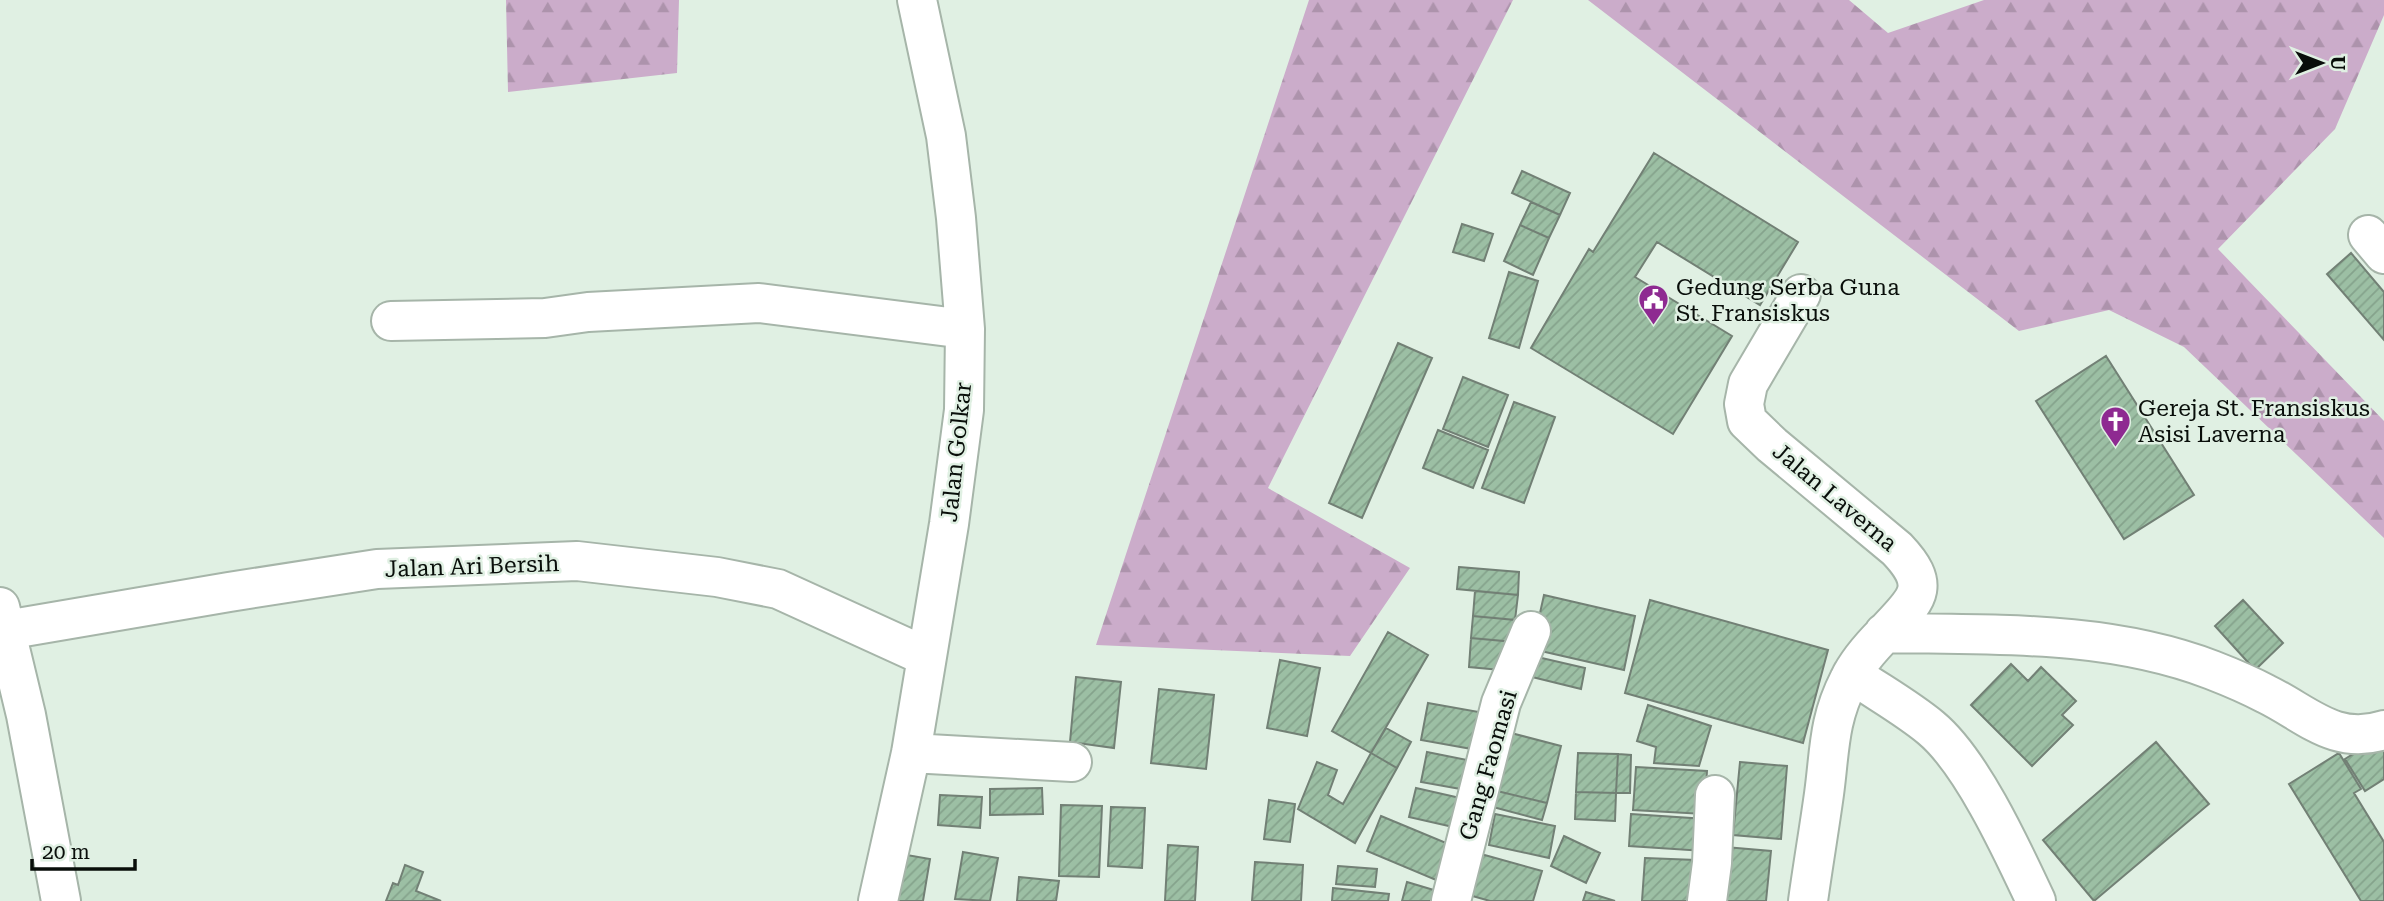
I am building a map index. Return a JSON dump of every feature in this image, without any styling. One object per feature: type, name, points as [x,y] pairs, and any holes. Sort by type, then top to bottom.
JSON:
[{"type":"street","name":"Jalan Golkar","points":[[878,901],[911,753],[949,524],[964,410],[965,329],[956,218],[946,136],[917,0]]},
{"type":"street","name":"Jalan Laverna","points":[[1801,294],[1748,384],[1744,397],[1747,421],[1908,560],[1915,575],[1916,597],[1913,604],[1884,633],[1852,674],[1836,708],[1831,726],[1808,901]]},
{"type":"street","points":[[391,321],[545,318],[587,312],[759,303],[965,329]]},
{"type":"street","name":"Jalan Ari Bersih","points":[[3,619],[377,569],[577,561],[717,577],[779,589],[927,657]]},
{"type":"street","points":[[3,619],[26,715],[61,901]]},
{"type":"street","name":"Gang Faomasi","points":[[1451,901],[1501,703],[1531,631]]},
{"type":"street","points":[[1884,633],[2055,637],[2115,644],[2211,670],[2266,693],[2337,733],[2366,734],[2384,730]]},
{"type":"street","points":[[1852,674],[1932,729],[1952,749],[2000,827],[2036,901]]},
{"type":"street","points":[[911,753],[1072,762]]},
{"type":"street","points":[[1707,901],[1712,863],[1715,795]]},
{"type":"green space","points":[[506,0],[679,0],[677,73],[508,92]]},
{"type":"green space","points":[[1309,0],[1513,0],[1268,488],[1410,568],[1350,656],[1096,645]]},
{"type":"green space","points":[[1588,0],[1849,0],[1888,33],[1984,0],[2384,0],[2384,15],[2335,129],[2218,249],[2384,421],[2384,538],[2184,347],[2109,310],[2019,331]]},
{"type":"building","points":[[1654,153],[1798,242],[1760,305],[1657,242],[1635,277],[1732,336],[1673,434],[1531,348],[1589,249],[1593,252]]},
{"type":"building","points":[[1522,171],[1570,193],[1560,215],[1512,193]]},
{"type":"building","points":[[1531,202],[1560,215],[1549,238],[1520,225]]},
{"type":"building","points":[[1462,224],[1493,234],[1484,261],[1453,252]]},
{"type":"building","points":[[1520,225],[1549,238],[1533,275],[1504,261]]},
{"type":"building","points":[[2351,253],[2384,292],[2384,340],[2327,274]]},
{"type":"building","points":[[1509,272],[1538,281],[1519,348],[1489,338]]},
{"type":"building","points":[[1398,343],[1432,358],[1362,518],[1329,503]]},
{"type":"building","name":"Gereja St. Fransiskus Asisi Laverna","points":[[2106,356],[2194,495],[2124,539],[2036,401]]},
{"type":"building","points":[[1463,377],[1508,395],[1488,447],[1443,429]]},
{"type":"building","points":[[1514,402],[1555,417],[1524,503],[1482,488]]},
{"type":"building","points":[[1438,430],[1488,450],[1473,488],[1423,468]]},
{"type":"building","points":[[1459,567],[1519,572],[1518,595],[1457,589]]},
{"type":"building","points":[[1475,591],[1518,595],[1515,620],[1473,616]]},
{"type":"building","points":[[1544,595],[1635,616],[1624,670],[1532,649]]},
{"type":"building","points":[[1650,600],[1828,650],[1803,743],[1625,693]]},
{"type":"building","points":[[2243,600],[2283,643],[2255,670],[2215,626]]},
{"type":"building","points":[[1473,616],[1515,620],[1514,642],[1471,638]]},
{"type":"building","points":[[1388,632],[1428,655],[1371,753],[1332,731]]},
{"type":"building","points":[[1471,638],[1514,642],[1511,671],[1469,667]]},
{"type":"building","points":[[1533,656],[1585,668],[1581,689],[1528,676]]},
{"type":"building","points":[[1280,660],[1320,668],[1307,736],[1267,728]]},
{"type":"building","points":[[2011,664],[2028,681],[2041,667],[2076,701],[2062,715],[2073,725],[2032,766],[1971,705]]},
{"type":"building","points":[[1076,677],[1121,682],[1114,748],[1070,742]]},
{"type":"building","points":[[1159,689],[1214,695],[1206,769],[1151,763]]},
{"type":"building","points":[[1428,703],[1490,714],[1483,751],[1421,740]]},
{"type":"building","points":[[1648,705],[1711,726],[1699,766],[1654,763],[1656,747],[1637,741]]},
{"type":"building","points":[[1386,728],[1411,742],[1397,768],[1371,753]]},
{"type":"building","points":[[1511,733],[1561,746],[1547,803],[1497,791]]},
{"type":"building","points":[[2380,737],[2384,744],[2384,779],[2365,791],[2345,759]]},
{"type":"building","points":[[2156,742],[2209,804],[2094,901],[2043,840]]},
{"type":"building","points":[[1427,752],[1477,762],[1472,791],[1421,782]]},
{"type":"building","points":[[1371,753],[1397,768],[1355,843],[1298,809],[1317,762],[1337,770],[1328,795],[1343,804]]},
{"type":"building","points":[[1578,753],[1618,754],[1616,793],[1576,792]]},
{"type":"building","points":[[2339,753],[2361,789],[2354,793],[2384,842],[2384,901],[2361,901],[2289,784]]},
{"type":"building","points":[[1618,754],[1631,755],[1630,793],[1616,793]]},
{"type":"building","points":[[1740,762],[1787,766],[1781,839],[1733,835]]},
{"type":"building","points":[[1636,767],[1707,771],[1704,814],[1633,810]]},
{"type":"building","points":[[1042,788],[1043,814],[990,815],[990,789]]},
{"type":"building","points":[[1416,788],[1469,800],[1462,829],[1409,817]]},
{"type":"building","points":[[1497,791],[1547,803],[1542,820],[1493,807]]},
{"type":"building","points":[[1576,792],[1616,793],[1615,821],[1575,819]]},
{"type":"building","points":[[940,795],[982,797],[980,828],[938,825]]},
{"type":"building","points":[[1269,800],[1295,804],[1290,842],[1264,839]]},
{"type":"building","points":[[1061,805],[1102,806],[1099,877],[1059,876]]},
{"type":"building","points":[[1111,807],[1145,808],[1142,868],[1108,866]]},
{"type":"building","points":[[1495,814],[1555,826],[1549,858],[1489,845]]},
{"type":"building","points":[[1631,814],[1706,819],[1704,851],[1629,846]]},
{"type":"building","points":[[1381,816],[1451,845],[1436,880],[1367,851]]},
{"type":"building","points":[[1564,836],[1600,853],[1586,883],[1551,866]]},
{"type":"building","points":[[1168,845],[1198,847],[1195,901],[1165,901]]},
{"type":"building","points":[[1725,847],[1771,851],[1766,901],[1720,901]]},
{"type":"building","points":[[963,852],[998,858],[990,901],[955,899]]},
{"type":"building","points":[[901,854],[930,859],[923,901],[893,901]]},
{"type":"building","points":[[1481,854],[1542,871],[1533,901],[1490,901],[1469,895]]},
{"type":"building","points":[[1645,858],[1696,860],[1695,901],[1642,901]]},
{"type":"building","points":[[1255,862],[1303,865],[1301,901],[1252,901]]},
{"type":"building","points":[[405,865],[423,872],[416,891],[441,901],[386,901],[393,883],[398,885]]},
{"type":"building","points":[[1338,866],[1377,869],[1375,887],[1336,884]]},
{"type":"building","points":[[1019,877],[1059,881],[1056,901],[1017,901]]},
{"type":"building","points":[[1407,882],[1447,894],[1445,901],[1402,901]]},
{"type":"building","points":[[1333,888],[1389,894],[1388,901],[1332,901]]},
{"type":"building","points":[[1586,892],[1615,901],[1583,901]]},
{"type":"place","name":"Gedung Serba Guna St. Fransiskus","points":[[1653,327]]},
{"type":"place","name":"Gereja St. Fransiskus Asisi Laverna","points":[[2115,448]]}]
